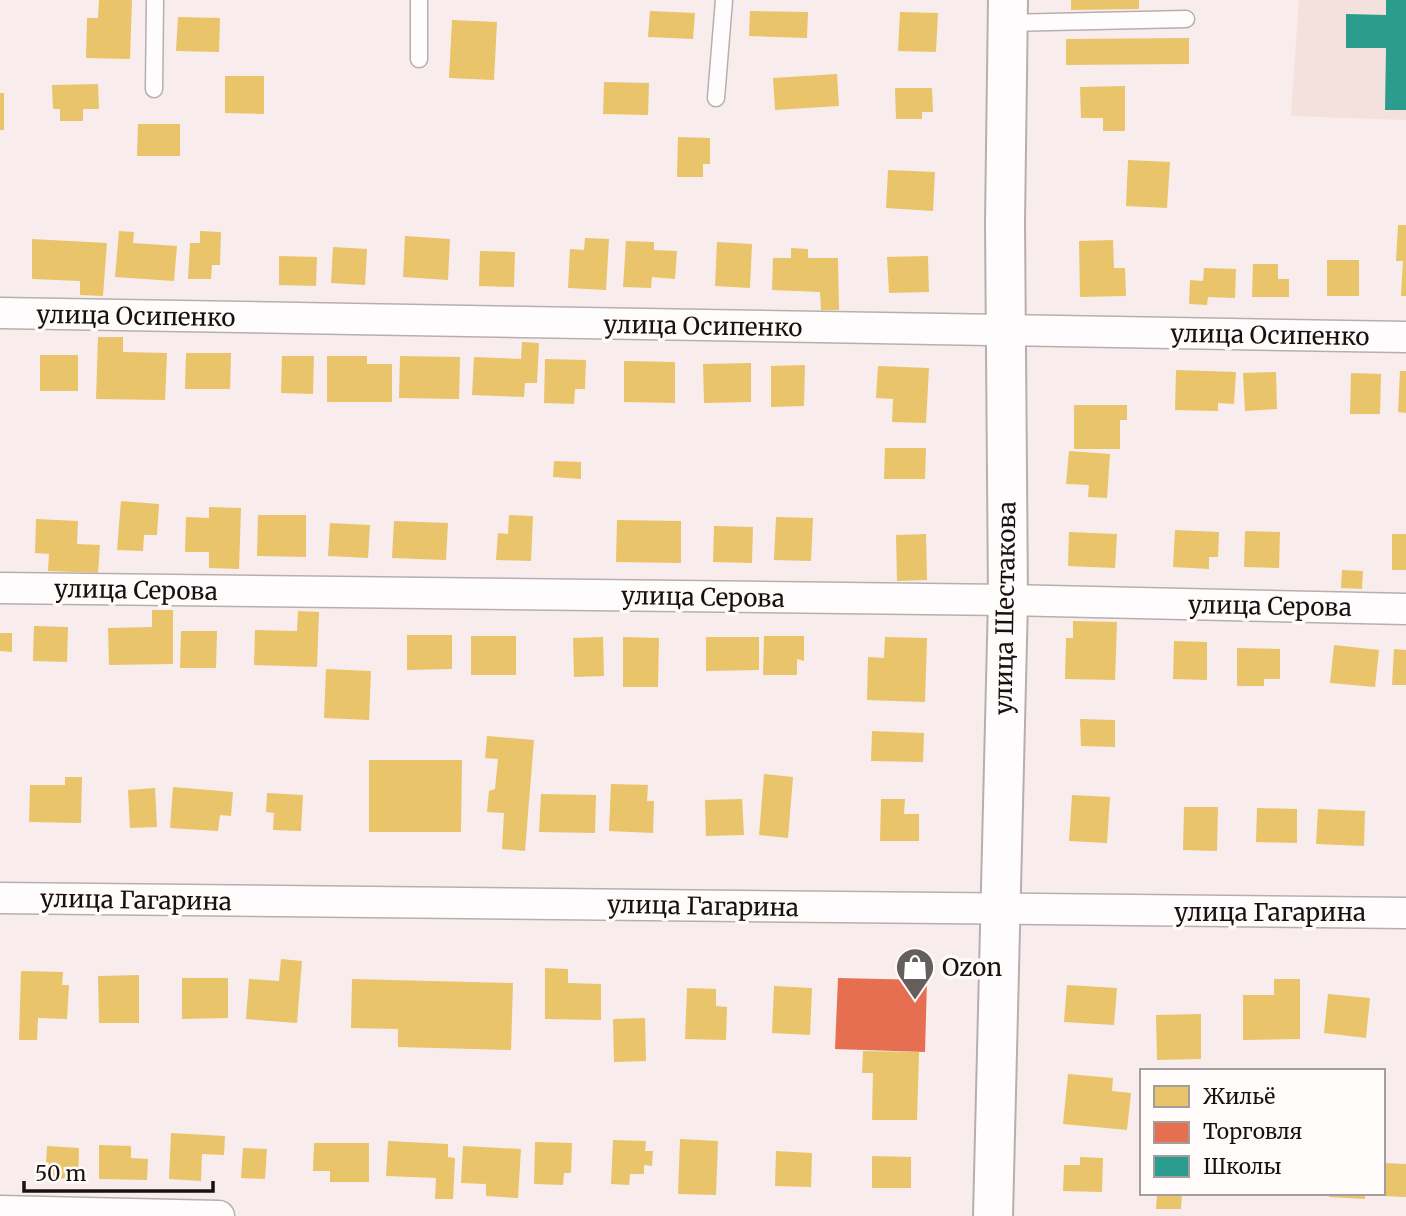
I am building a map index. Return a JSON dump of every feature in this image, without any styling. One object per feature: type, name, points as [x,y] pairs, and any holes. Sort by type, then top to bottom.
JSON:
[{"type":"main road","name":"улица Шестакова","points":[[993,1216],[1007,600],[1005,331],[1008,11]]},
{"type":"street","name":"улица Осипенко","points":[[0,313],[1406,337]]},
{"type":"street","name":"улица Серова","points":[[0,588],[1007,600],[1406,609]]},
{"type":"street","name":"улица Гагарина","points":[[0,898],[1406,913]]},
{"type":"street","points":[[0,1210],[219,1216]]},
{"type":"lane","points":[[154,89],[155,0]]},
{"type":"lane","points":[[419,0],[419,59]]},
{"type":"lane","points":[[716,98],[724,0]]},
{"type":"lane","points":[[1008,11],[1186,19]]},
{"type":"shaded area","points":[[1299,0],[1406,0],[1406,120],[1291,116]]},
{"type":"building: Жильё","points":[[99,0],[132,0],[130,59],[86,58],[87,18],[98,18]]},
{"type":"building: Жильё","points":[[1071,0],[1139,0],[1139,9],[1071,10]]},
{"type":"building: Жильё","points":[[650,11],[695,13],[693,39],[648,37]]},
{"type":"building: Жильё","points":[[750,11],[808,12],[807,38],[749,36]]},
{"type":"building: Жильё","points":[[900,12],[938,13],[936,52],[898,51]]},
{"type":"building: Жильё","points":[[178,17],[220,18],[219,52],[176,51]]},
{"type":"building: Жильё","points":[[452,20],[497,22],[494,80],[449,78]]},
{"type":"building: Жильё","points":[[1189,38],[1189,64],[1066,65],[1066,39]]},
{"type":"building: Жильё","points":[[837,74],[839,106],[775,110],[773,78]]},
{"type":"building: Жильё","points":[[225,76],[264,76],[264,114],[225,113]]},
{"type":"building: Жильё","points":[[604,82],[649,83],[648,115],[603,114]]},
{"type":"building: Жильё","points":[[98,84],[99,109],[83,109],[83,121],[60,121],[60,109],[53,109],[52,85]]},
{"type":"building: Жильё","points":[[1125,86],[1125,131],[1103,131],[1103,118],[1081,118],[1080,87]]},
{"type":"building: Жильё","points":[[895,88],[932,88],[933,112],[922,112],[922,119],[896,119]]},
{"type":"building: Жильё","points":[[0,93],[4,93],[4,130],[0,130]]},
{"type":"building: Жильё","points":[[138,124],[180,124],[180,156],[137,156]]},
{"type":"building: Жильё","points":[[678,137],[710,138],[710,164],[703,164],[703,177],[677,177]]},
{"type":"building: Жильё","points":[[1128,160],[1170,162],[1167,208],[1126,206]]},
{"type":"building: Жильё","points":[[888,170],[935,172],[933,211],[886,208]]},
{"type":"building: Жильё","points":[[1398,225],[1406,225],[1406,296],[1401,296],[1403,261],[1396,261]]},
{"type":"building: Жильё","points":[[119,231],[134,232],[133,243],[177,246],[174,281],[115,277]]},
{"type":"building: Жильё","points":[[200,231],[221,232],[220,265],[212,265],[211,279],[188,279],[190,243],[200,243]]},
{"type":"building: Жильё","points":[[405,236],[450,239],[448,280],[403,277]]},
{"type":"building: Жильё","points":[[585,238],[609,239],[606,290],[568,288],[570,249],[584,250]]},
{"type":"building: Жильё","points":[[32,239],[107,243],[103,296],[80,295],[80,281],[32,279]]},
{"type":"building: Жильё","points":[[1113,240],[1114,268],[1125,268],[1126,296],[1080,297],[1079,241]]},
{"type":"building: Жильё","points":[[626,241],[654,242],[654,250],[677,251],[675,279],[652,277],[651,288],[623,287]]},
{"type":"building: Жильё","points":[[717,242],[752,244],[750,288],[715,286]]},
{"type":"building: Жильё","points":[[333,247],[367,249],[365,285],[331,283]]},
{"type":"building: Жильё","points":[[791,248],[808,249],[808,258],[838,258],[839,310],[821,310],[820,292],[772,290],[773,258],[791,258]]},
{"type":"building: Жильё","points":[[480,251],[515,252],[514,287],[479,286]]},
{"type":"building: Жильё","points":[[279,256],[317,257],[316,286],[279,285]]},
{"type":"building: Жильё","points":[[928,256],[929,292],[889,293],[887,257]]},
{"type":"building: Жильё","points":[[1327,260],[1359,260],[1359,296],[1327,296]]},
{"type":"building: Жильё","points":[[1253,264],[1278,264],[1278,279],[1289,279],[1289,297],[1252,297]]},
{"type":"building: Жильё","points":[[1204,268],[1236,269],[1235,298],[1208,297],[1207,305],[1189,304],[1190,280],[1203,281]]},
{"type":"building: Жильё","points":[[98,337],[123,337],[123,352],[167,353],[165,400],[96,399]]},
{"type":"building: Жильё","points":[[522,342],[539,343],[537,383],[525,383],[524,397],[472,395],[474,357],[521,359]]},
{"type":"building: Жильё","points":[[186,353],[231,353],[230,389],[185,389]]},
{"type":"building: Жильё","points":[[40,355],[78,355],[78,391],[40,391]]},
{"type":"building: Жильё","points":[[282,356],[314,356],[313,394],[281,393]]},
{"type":"building: Жильё","points":[[327,356],[367,356],[367,364],[392,364],[392,402],[327,402]]},
{"type":"building: Жильё","points":[[400,356],[460,357],[459,399],[399,398]]},
{"type":"building: Жильё","points":[[545,359],[586,360],[585,389],[575,389],[574,404],[544,403]]},
{"type":"building: Жильё","points":[[624,361],[675,362],[675,403],[624,402]]},
{"type":"building: Жильё","points":[[751,363],[751,402],[704,403],[703,364]]},
{"type":"building: Жильё","points":[[805,365],[804,406],[771,407],[771,366]]},
{"type":"building: Жильё","points":[[878,366],[929,368],[926,423],[892,422],[893,399],[876,398]]},
{"type":"building: Жильё","points":[[1176,370],[1236,372],[1234,404],[1218,403],[1218,411],[1175,410]]},
{"type":"building: Жильё","points":[[1400,371],[1406,371],[1406,413],[1398,412]]},
{"type":"building: Жильё","points":[[1276,372],[1277,409],[1245,411],[1243,373]]},
{"type":"building: Жильё","points":[[1351,373],[1381,374],[1380,414],[1350,414]]},
{"type":"building: Жильё","points":[[1074,405],[1127,405],[1127,420],[1120,420],[1120,449],[1074,449]]},
{"type":"building: Жильё","points":[[885,448],[926,448],[925,479],[884,479]]},
{"type":"building: Жильё","points":[[1069,451],[1110,454],[1107,498],[1088,497],[1089,485],[1066,484]]},
{"type":"building: Жильё","points":[[554,461],[581,462],[581,479],[553,477]]},
{"type":"building: Жильё","points":[[121,501],[159,504],[157,535],[144,535],[143,551],[117,550]]},
{"type":"building: Жильё","points":[[209,507],[241,508],[239,569],[209,568],[209,552],[185,552],[186,517],[209,518]]},
{"type":"building: Жильё","points":[[258,515],[306,515],[306,557],[257,556]]},
{"type":"building: Жильё","points":[[509,515],[533,516],[531,561],[496,560],[498,533],[508,534]]},
{"type":"building: Жильё","points":[[776,517],[813,518],[811,561],[774,560]]},
{"type":"building: Жильё","points":[[36,519],[78,521],[77,544],[100,545],[98,573],[48,571],[49,554],[35,553]]},
{"type":"building: Жильё","points":[[617,520],[681,521],[681,563],[616,562]]},
{"type":"building: Жильё","points":[[394,521],[448,523],[446,560],[392,558]]},
{"type":"building: Жильё","points":[[330,523],[370,525],[368,558],[328,556]]},
{"type":"building: Жильё","points":[[714,526],[753,527],[752,563],[713,562]]},
{"type":"building: Жильё","points":[[1175,530],[1219,532],[1218,557],[1209,557],[1209,569],[1173,567]]},
{"type":"building: Жильё","points":[[1245,531],[1280,532],[1279,568],[1244,567]]},
{"type":"building: Жильё","points":[[1069,532],[1117,534],[1115,568],[1068,566]]},
{"type":"building: Жильё","points":[[926,534],[927,580],[897,581],[896,535]]},
{"type":"building: Жильё","points":[[1392,534],[1406,534],[1406,570],[1392,570]]},
{"type":"building: Жильё","points":[[1342,570],[1363,571],[1362,589],[1341,588]]},
{"type":"building: Жильё","points":[[152,610],[173,610],[173,664],[109,665],[108,628],[152,627]]},
{"type":"building: Жильё","points":[[298,611],[319,612],[317,667],[254,665],[255,630],[297,631]]},
{"type":"building: Жильё","points":[[1073,621],[1117,622],[1115,680],[1065,679],[1066,638],[1073,638]]},
{"type":"building: Жильё","points":[[34,626],[68,627],[67,662],[33,661]]},
{"type":"building: Жильё","points":[[181,631],[217,631],[216,668],[180,668]]},
{"type":"building: Жильё","points":[[0,633],[12,633],[12,652],[0,651]]},
{"type":"building: Жильё","points":[[407,635],[452,635],[452,669],[407,670]]},
{"type":"building: Жильё","points":[[471,636],[516,636],[516,675],[471,675]]},
{"type":"building: Жильё","points":[[764,636],[804,636],[804,661],[797,659],[797,675],[763,675]]},
{"type":"building: Жильё","points":[[603,637],[604,676],[574,677],[573,638]]},
{"type":"building: Жильё","points":[[623,637],[659,638],[658,687],[623,687]]},
{"type":"building: Жильё","points":[[706,637],[759,637],[759,670],[706,671]]},
{"type":"building: Жильё","points":[[885,637],[927,638],[925,702],[867,700],[868,657],[884,658]]},
{"type":"building: Жильё","points":[[1174,641],[1207,642],[1207,680],[1173,679]]},
{"type":"building: Жильё","points":[[1334,645],[1379,650],[1375,687],[1330,683]]},
{"type":"building: Жильё","points":[[1237,648],[1280,649],[1280,679],[1264,679],[1264,686],[1237,686]]},
{"type":"building: Жильё","points":[[1394,649],[1406,650],[1406,685],[1392,685]]},
{"type":"building: Жильё","points":[[326,669],[371,671],[369,720],[324,718]]},
{"type":"building: Жильё","points":[[1080,719],[1115,720],[1115,747],[1081,746]]},
{"type":"building: Жильё","points":[[872,731],[924,733],[923,762],[871,761]]},
{"type":"building: Жильё","points":[[487,736],[534,740],[525,851],[502,849],[504,813],[487,812],[489,791],[495,789],[498,759],[485,758]]},
{"type":"building: Жильё","points":[[369,760],[462,760],[461,832],[369,832]]},
{"type":"building: Жильё","points":[[764,774],[793,777],[788,838],[759,835]]},
{"type":"building: Жильё","points":[[65,777],[82,777],[81,823],[29,822],[30,785],[65,785]]},
{"type":"building: Жильё","points":[[611,784],[648,785],[647,801],[654,801],[653,833],[609,831]]},
{"type":"building: Жильё","points":[[173,787],[233,792],[231,816],[220,815],[218,831],[170,828]]},
{"type":"building: Жильё","points":[[155,788],[157,827],[130,828],[128,790]]},
{"type":"building: Жильё","points":[[267,793],[303,795],[301,831],[273,830],[274,813],[266,812]]},
{"type":"building: Жильё","points":[[541,794],[596,795],[595,833],[539,832]]},
{"type":"building: Жильё","points":[[1072,795],[1110,797],[1107,843],[1069,841]]},
{"type":"building: Жильё","points":[[742,799],[744,835],[706,836],[705,800]]},
{"type":"building: Жильё","points":[[881,799],[905,799],[904,814],[919,814],[919,841],[880,841]]},
{"type":"building: Жильё","points":[[1184,807],[1218,807],[1217,851],[1183,850]]},
{"type":"building: Жильё","points":[[1257,808],[1297,809],[1297,843],[1256,842]]},
{"type":"building: Жильё","points":[[1318,809],[1365,811],[1364,846],[1316,844]]},
{"type":"building: Жильё","points":[[281,959],[302,961],[297,1023],[246,1019],[249,979],[279,981]]},
{"type":"building: Жильё","points":[[545,968],[568,969],[568,983],[601,984],[601,1020],[545,1019]]},
{"type":"building: Жильё","points":[[21,971],[63,972],[62,985],[69,985],[67,1019],[38,1018],[37,1040],[19,1040]]},
{"type":"building: Жильё","points":[[139,975],[139,1023],[99,1023],[98,976]]},
{"type":"building: Жильё","points":[[182,978],[228,978],[228,1018],[182,1019]]},
{"type":"building: Жильё","points":[[352,979],[513,983],[511,1050],[398,1047],[398,1029],[351,1028]]},
{"type":"building: Жильё","points":[[1274,979],[1300,979],[1300,1039],[1243,1040],[1243,995],[1274,995]]},
{"type":"building: Жильё","points":[[1067,985],[1117,988],[1114,1025],[1064,1022]]},
{"type":"building: Жильё","points":[[774,986],[812,988],[810,1035],[772,1033]]},
{"type":"building: Жильё","points":[[687,988],[716,989],[716,1006],[727,1007],[726,1040],[685,1039]]},
{"type":"building: Жильё","points":[[1328,994],[1370,998],[1366,1038],[1324,1033]]},
{"type":"building: Жильё","points":[[1201,1014],[1201,1059],[1157,1060],[1156,1015]]},
{"type":"building: Жильё","points":[[645,1018],[646,1061],[614,1062],[613,1019]]},
{"type":"building: Жильё","points":[[863,1051],[919,1052],[917,1120],[872,1120],[873,1073],[862,1073]]},
{"type":"building: Жильё","points":[[1068,1074],[1113,1078],[1112,1091],[1131,1093],[1127,1130],[1063,1124]]},
{"type":"building: Жильё","points":[[171,1133],[225,1136],[224,1155],[202,1154],[201,1181],[169,1179]]},
{"type":"building: Жильё","points":[[680,1139],[718,1141],[716,1195],[678,1194]]},
{"type":"building: Жильё","points":[[613,1140],[646,1141],[645,1151],[653,1151],[652,1166],[644,1165],[644,1174],[630,1174],[629,1185],[611,1184]]},
{"type":"building: Жильё","points":[[388,1141],[448,1144],[448,1157],[455,1158],[453,1199],[435,1199],[436,1178],[386,1176]]},
{"type":"building: Жильё","points":[[535,1142],[572,1143],[571,1173],[564,1173],[563,1185],[534,1184]]},
{"type":"building: Жильё","points":[[314,1143],[369,1143],[369,1182],[330,1182],[330,1171],[313,1171]]},
{"type":"building: Жильё","points":[[99,1145],[131,1146],[131,1158],[148,1159],[147,1180],[99,1179]]},
{"type":"building: Жильё","points":[[47,1146],[79,1148],[78,1179],[45,1178]]},
{"type":"building: Жильё","points":[[463,1146],[521,1149],[518,1198],[486,1196],[486,1184],[461,1183]]},
{"type":"building: Жильё","points":[[243,1148],[267,1149],[265,1179],[241,1178]]},
{"type":"building: Жильё","points":[[776,1151],[812,1153],[811,1187],[775,1186]]},
{"type":"building: Жильё","points":[[872,1156],[911,1157],[911,1188],[872,1188]]},
{"type":"building: Жильё","points":[[1080,1157],[1103,1158],[1102,1192],[1063,1191],[1064,1165],[1080,1165]]},
{"type":"building: Жильё","points":[[1385,1163],[1406,1164],[1406,1197],[1382,1196],[1385,1195]]},
{"type":"building: Жильё","points":[[1157,1195],[1182,1195],[1181,1209],[1156,1209]]},
{"type":"building: Жильё","points":[[1365,1195],[1365,1199],[1329,1197]]},
{"type":"building: Торговля","points":[[838,978],[927,980],[925,1052],[835,1049]]},
{"type":"building: Школы","points":[[1386,0],[1406,0],[1406,110],[1385,110],[1386,48],[1346,48],[1346,14],[1386,15]]},
{"type":"place","name":"Ozon","points":[[915,1001]]}]
